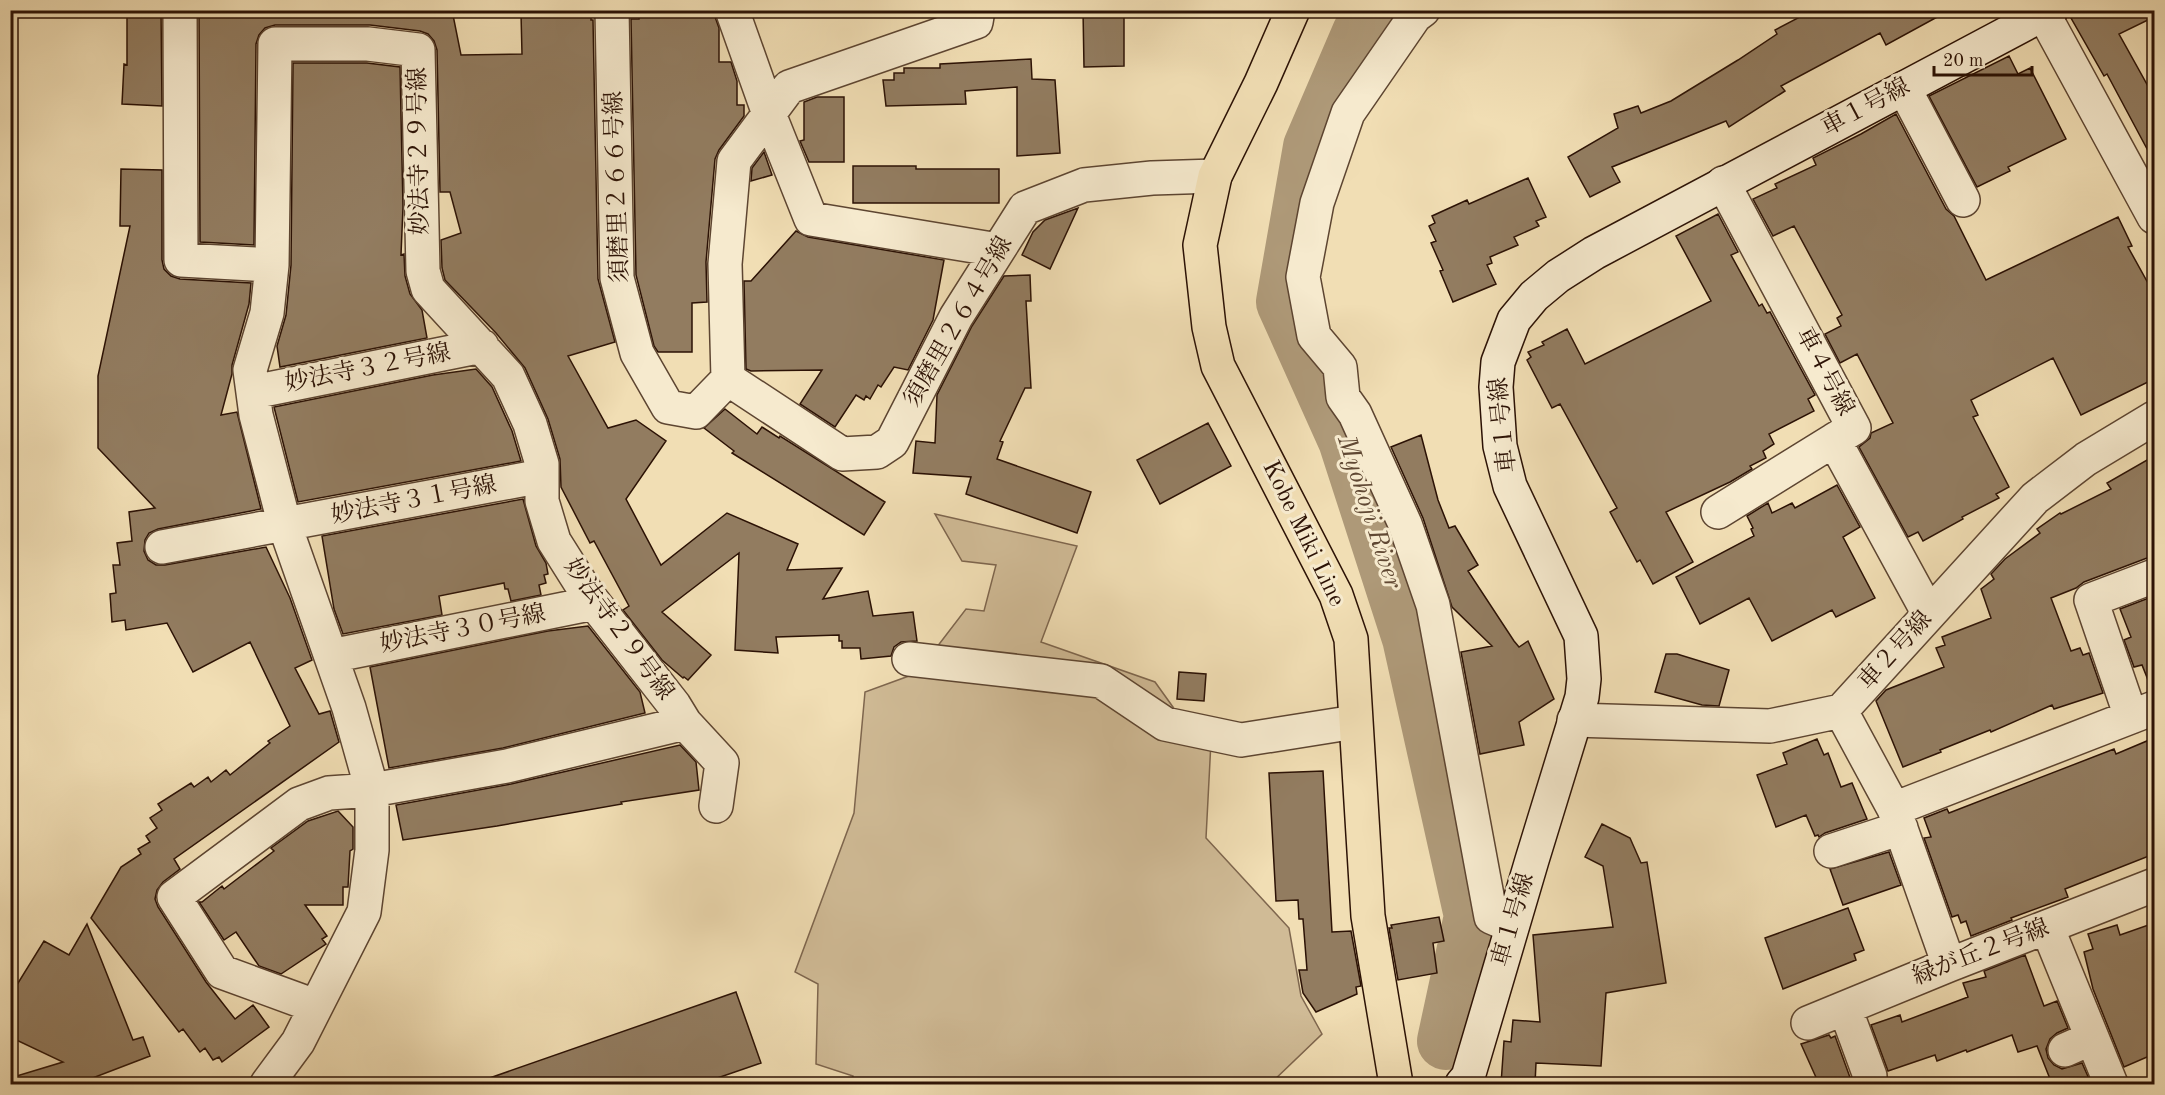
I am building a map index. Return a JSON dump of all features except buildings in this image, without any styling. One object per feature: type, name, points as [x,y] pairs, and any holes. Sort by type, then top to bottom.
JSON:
[{"type":"main road","name":"Kobe Miki Line","points":[[1293,10],[1261,83],[1215,176],[1200,245],[1209,327],[1218,366],[1336,595],[1351,639],[1368,916],[1396,1084]]},
{"type":"street","points":[[180,10],[181,260],[272,265]]},
{"type":"street","name":"須磨里２６６号線","points":[[612,10],[617,278],[637,353],[668,408],[696,412],[729,379]]},
{"type":"street","points":[[732,10],[769,114],[811,219],[998,250]]},
{"type":"street","points":[[729,379],[725,264],[734,161],[789,87],[976,22],[978,10]]},
{"type":"street","points":[[1423,10],[1414,16],[1348,113],[1317,203],[1303,277],[1314,336],[1340,367],[1343,397],[1355,414],[1405,524],[1433,605],[1491,917],[1512,927]]},
{"type":"street","points":[[2047,13],[2154,217]]},
{"type":"street","name":"車１号線","points":[[1462,1084],[1468,1077],[1582,697],[1584,679],[1581,636],[1510,486],[1500,446],[1496,387],[1498,362],[1514,320],[1534,296],[1558,276],[1594,253],[2047,13]]},
{"type":"street","name":"妙法寺２９号線","points":[[267,1084],[298,1042],[364,912],[372,850],[372,790],[349,708],[285,526],[256,415],[250,370],[267,313],[272,265],[275,44],[368,44],[418,50],[423,271],[428,289],[508,376],[530,424],[542,464],[542,501],[554,542],[594,603],[674,705],[685,723],[507,766],[372,790]]},
{"type":"street","points":[[1904,88],[1963,200]]},
{"type":"street","name":"須磨里２６４号線","points":[[729,379],[842,454],[877,452],[892,442],[956,317],[1025,208],[1084,185],[1152,178],[1215,176]]},
{"type":"street","name":"車４号線","points":[[1723,183],[1854,428],[1834,440],[1929,614]]},
{"type":"street","name":"妙法寺３２号線","points":[[253,392],[482,346]]},
{"type":"street","name":"車２号線","points":[[1574,720],[1770,726],[1841,711],[2035,498],[2086,459],[2154,418]]},
{"type":"street","points":[[1718,512],[1834,440]]},
{"type":"street","name":"妙法寺３１号線","points":[[162,548],[542,476]]},
{"type":"street","points":[[1831,851],[1898,819],[2143,712],[2091,600],[2154,576]]},
{"type":"street","name":"妙法寺３０号線","points":[[331,656],[594,603]]},
{"type":"street","points":[[909,658],[1101,681],[1165,724],[1241,740],[1355,722]]},
{"type":"street","points":[[1841,711],[1898,819],[1949,965]]},
{"type":"street","points":[[685,723],[722,763],[716,806]]},
{"type":"street","points":[[315,1006],[222,972],[174,897],[299,804],[329,793],[372,790]]},
{"type":"street","name":"緑が丘２号線","points":[[1808,1023],[2154,885]]},
{"type":"street","points":[[2047,927],[2078,1044],[2111,1084]]},
{"type":"street","points":[[1845,1008],[1870,1076]]},
{"type":"shaded area","points":[[935,514],[1077,546],[1041,642],[1155,682],[1178,714],[1212,722],[1206,838],[1289,928],[1301,996],[1322,1034],[1270,1084],[852,1084],[853,1076],[816,1064],[818,984],[795,972],[854,813],[865,692],[917,673],[966,609],[984,611],[996,565],[962,561]]},
{"type":"waterway","name":"Myohoji River","points":[[1392,10],[1361,33],[1312,147],[1285,302],[1347,440],[1411,638],[1473,916],[1446,1041]]}]
